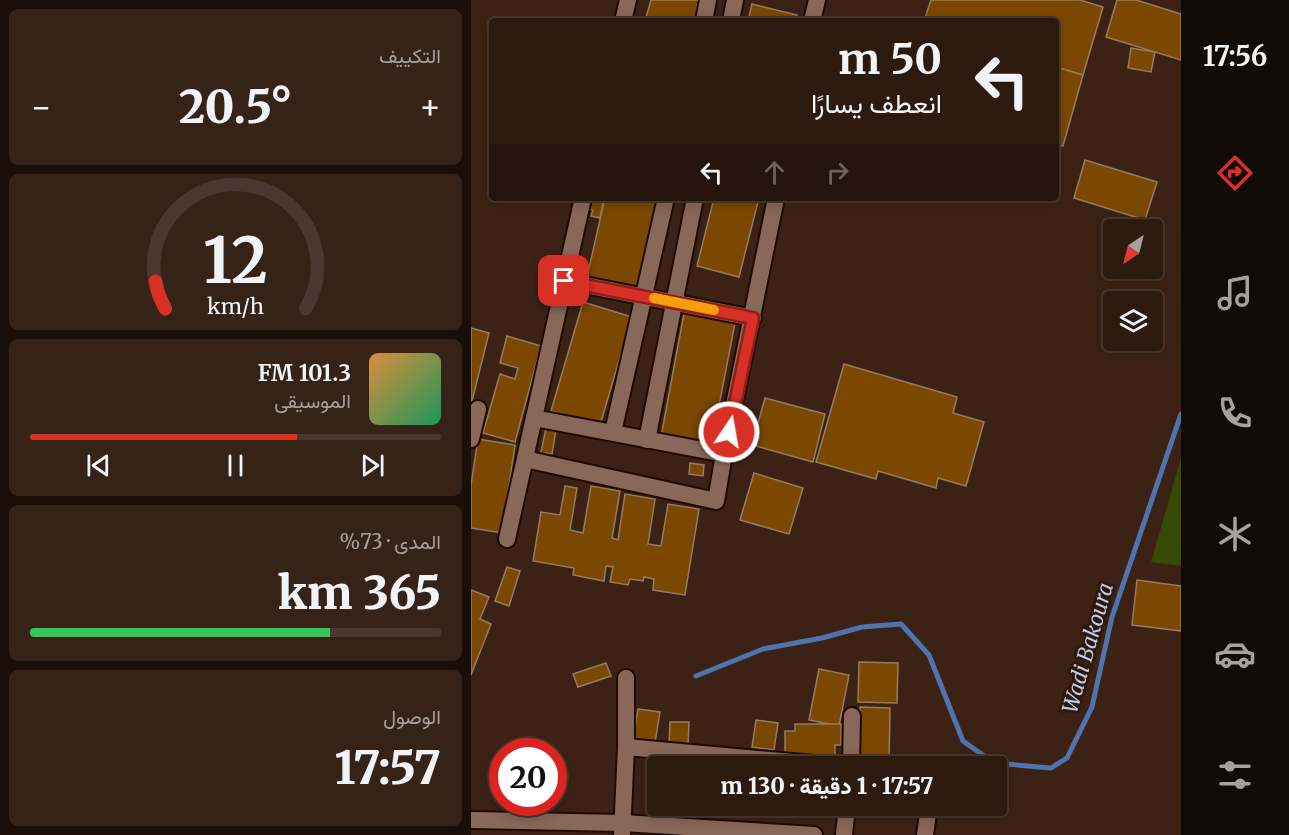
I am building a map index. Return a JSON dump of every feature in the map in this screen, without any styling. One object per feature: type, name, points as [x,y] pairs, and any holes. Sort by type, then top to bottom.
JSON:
[{"type":"street","points":[[624,18],[628,0]]},
{"type":"street","points":[[705,18],[708,0]]},
{"type":"street","points":[[732,18],[735,0]]},
{"type":"street","points":[[813,18],[816,0]]},
{"type":"street","points":[[507,539],[582,201]]},
{"type":"street","points":[[613,432],[646,296],[665,201]]},
{"type":"street","points":[[647,440],[694,201]]},
{"type":"street","points":[[525,459],[716,501],[775,201]]},
{"type":"street","points":[[564,281],[753,318]]},
{"type":"street","points":[[471,439],[478,409]]},
{"type":"street","points":[[534,418],[724,454]]},
{"type":"street","points":[[622,829],[626,747],[626,678]]},
{"type":"street","points":[[851,756],[852,716]]},
{"type":"street","points":[[626,747],[726,756]]},
{"type":"street","points":[[845,835],[846,816]]},
{"type":"street","points":[[925,835],[928,816]]},
{"type":"street","points":[[471,820],[622,829],[814,835]]},
{"type":"green space","points":[[1181,458],[1181,566],[1151,562]]},
{"type":"building","points":[[651,0],[702,0],[697,18],[646,18]]},
{"type":"building","points":[[931,0],[1080,0],[1103,7],[1083,75],[1059,68],[1059,18],[925,18]]},
{"type":"building","points":[[1117,0],[1136,0],[1181,14],[1181,60],[1106,37]]},
{"type":"building","points":[[752,4],[797,15],[796,18],[749,18]]},
{"type":"building","points":[[1131,48],[1155,52],[1151,72],[1128,68]]},
{"type":"building","points":[[1059,68],[1083,75],[1063,146],[1059,145]]},
{"type":"building","points":[[1085,160],[1157,182],[1145,219],[1074,198]]},
{"type":"building","points":[[583,201],[603,201],[600,218],[591,216],[593,210],[582,207]]},
{"type":"building","points":[[604,201],[658,201],[638,289],[587,277]]},
{"type":"building","points":[[713,201],[758,201],[739,277],[697,266]]},
{"type":"building","points":[[583,302],[632,317],[600,425],[551,411]]},
{"type":"building","points":[[685,308],[736,318],[711,447],[661,437]]},
{"type":"building","points":[[471,328],[489,333],[471,405]]},
{"type":"building","points":[[507,336],[541,346],[515,442],[483,433],[500,374],[515,379],[518,368],[500,363]]},
{"type":"building","points":[[844,364],[957,397],[953,413],[984,422],[966,486],[938,478],[936,488],[878,471],[876,479],[816,462]]},
{"type":"building","points":[[765,398],[825,414],[813,462],[752,445]]},
{"type":"building","points":[[546,428],[556,430],[552,454],[545,453],[544,458],[540,457]]},
{"type":"building","points":[[478,439],[515,445],[502,533],[471,528],[471,485]]},
{"type":"building","points":[[690,463],[704,465],[703,476],[689,474]]},
{"type":"building","points":[[754,473],[803,488],[789,534],[740,520]]},
{"type":"building","points":[[565,486],[577,488],[570,530],[583,533],[591,486],[620,491],[612,538],[618,540],[625,494],[655,499],[648,544],[661,546],[668,504],[699,509],[685,595],[653,590],[654,579],[644,577],[643,581],[630,579],[628,585],[610,582],[613,567],[606,566],[604,581],[573,575],[574,568],[533,561],[541,512],[560,515]]},
{"type":"building","points":[[507,567],[520,571],[509,606],[495,601]]},
{"type":"building","points":[[1137,580],[1181,586],[1181,631],[1132,625]]},
{"type":"building","points":[[471,590],[489,597],[480,619],[491,624],[471,675]]},
{"type":"building","points":[[859,662],[898,663],[897,703],[858,702]]},
{"type":"building","points":[[606,663],[611,676],[578,687],[573,674]]},
{"type":"building","points":[[819,669],[849,675],[839,726],[809,720]]},
{"type":"building","points":[[860,707],[890,708],[889,756],[859,756]]},
{"type":"building","points":[[638,709],[660,712],[654,749],[632,745]]},
{"type":"building","points":[[756,720],[778,723],[774,750],[752,747]]},
{"type":"building","points":[[670,722],[689,722],[688,745],[669,744]]},
{"type":"building","points":[[795,724],[841,724],[841,745],[835,745],[835,755],[785,755],[785,731],[795,731]]},
{"type":"waterway","name":"Wadi Bakoura","points":[[696,676],[763,649],[822,638],[862,627],[901,624],[929,655],[963,741],[994,763],[1051,768],[1067,758],[1092,707],[1112,617],[1181,414]]},
{"type":"slow traffic","points":[[654,298],[714,310]]},
{"type":"route","points":[[564,281],[753,318],[729,432]]}]
